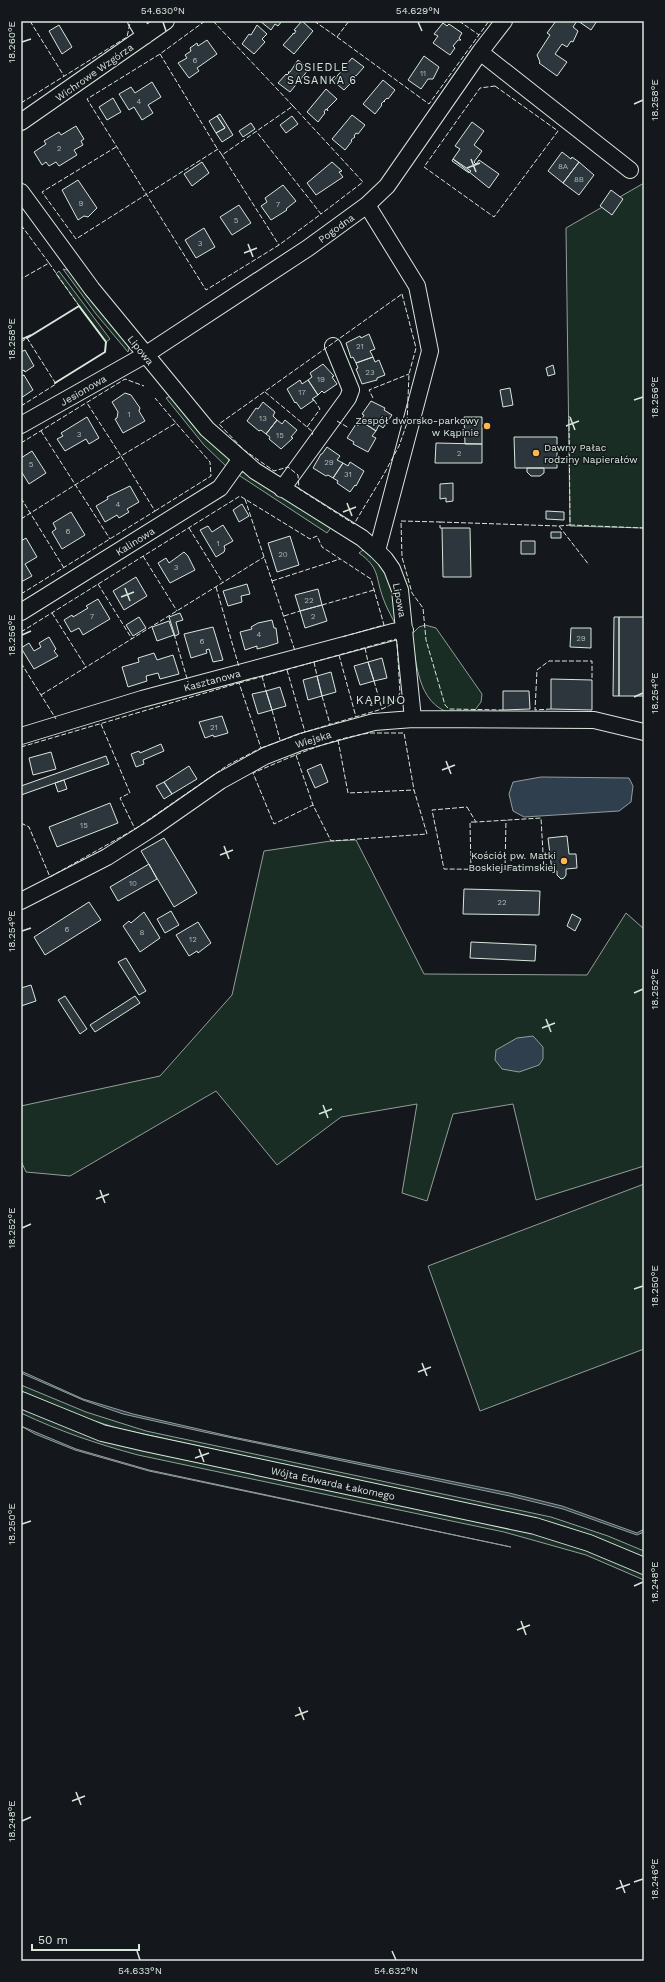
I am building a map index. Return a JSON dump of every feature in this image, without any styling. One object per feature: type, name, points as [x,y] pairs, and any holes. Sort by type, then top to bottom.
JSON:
[{"type":"street","points":[[136,21],[145,36]]},
{"type":"street","name":"Wichrowe Wzgórza","points":[[21,122],[166,21]]},
{"type":"street","name":"Pogodna","points":[[145,355],[308,248],[367,205],[387,186],[480,52],[504,21]]},
{"type":"street","points":[[480,52],[630,170]]},
{"type":"street","name":"Lipowa","points":[[21,192],[92,289],[197,417],[240,460],[282,490],[345,527],[377,550],[392,569],[400,590],[413,720]]},
{"type":"street","points":[[367,205],[417,286],[430,351],[377,550]]},
{"type":"street","points":[[282,490],[348,398],[351,390],[333,346]]},
{"type":"street","name":"Jesionowa","points":[[21,425],[145,355]]},
{"type":"street","name":"Kalinowa","points":[[21,612],[220,488],[240,460]]},
{"type":"street","name":"Kasztanowa","points":[[21,736],[142,699],[405,630]]},
{"type":"street","name":"Wiejska","points":[[21,901],[107,856],[154,828],[220,781],[265,756],[301,742],[374,722],[413,720],[594,720],[644,732]]},
{"type":"street","name":"Wójta Edwarda Łakomego","points":[[21,1400],[102,1432],[145,1443],[535,1526],[589,1542],[644,1566]]},
{"type":"green space","points":[[644,183],[644,528],[570,526],[566,228]]},
{"type":"green space","points":[[63,269],[71,271],[130,345],[128,352],[96,314]]},
{"type":"green space","points":[[59,271],[110,339],[106,342],[56,274]]},
{"type":"green space","points":[[171,396],[229,458],[228,468],[204,445],[166,398]]},
{"type":"green space","points":[[240,472],[245,472],[332,526],[327,533],[237,474]]},
{"type":"green space","points":[[363,550],[367,550],[386,572],[395,592],[396,626],[384,601],[374,568],[366,558],[359,553]]},
{"type":"green space","points":[[425,625],[436,628],[482,694],[481,702],[472,714],[453,714],[439,708],[425,691],[417,668],[412,634],[419,627]]},
{"type":"green space","points":[[356,840],[424,974],[587,975],[626,913],[644,929],[644,1166],[536,1200],[513,1104],[453,1114],[427,1201],[402,1193],[417,1104],[341,1117],[277,1165],[216,1091],[70,1176],[26,1172],[21,1161],[21,1106],[160,1076],[232,995],[264,851],[331,841]]},
{"type":"green space","points":[[644,1184],[644,1349],[480,1411],[428,1266]]},
{"type":"green space","points":[[21,1385],[86,1412],[146,1431],[551,1517],[608,1536],[644,1551],[644,1557],[591,1535],[536,1519],[120,1429],[88,1419],[21,1391]]},
{"type":"green space","points":[[21,1407],[80,1432],[533,1533],[617,1562],[644,1574],[644,1580],[586,1555],[504,1532],[123,1451],[78,1437],[35,1420],[21,1413]]},
{"type":"water","points":[[541,777],[629,778],[633,786],[631,802],[619,811],[524,817],[513,811],[509,794],[513,782]]},
{"type":"water","points":[[533,1036],[543,1047],[543,1059],[539,1065],[519,1072],[502,1069],[495,1060],[496,1050],[517,1038]]},
{"type":"water","points":[[21,1371],[83,1399],[133,1414],[233,1437],[509,1493],[562,1506],[637,1533],[644,1529],[644,1532],[637,1535],[563,1509],[510,1496],[123,1414],[83,1400],[21,1373]]},
{"type":"water","points":[[21,1426],[76,1449],[149,1470],[511,1547],[149,1471],[75,1450],[35,1434]]},
{"type":"building","points":[[260,21],[282,21],[278,26],[275,24],[271,30]]},
{"type":"building","points":[[302,21],[313,31],[294,54],[283,45],[293,33],[294,34],[296,31],[294,30]]},
{"type":"building","points":[[556,21],[577,21],[573,27],[578,31],[573,42],[571,41],[567,47],[562,44],[555,54],[567,62],[557,76],[539,63],[540,62],[537,55],[550,35],[547,33]]},
{"type":"building","points":[[578,21],[597,21],[591,30]]},
{"type":"building","points":[[443,23],[447,26],[449,24],[462,33],[459,38],[461,40],[458,40],[453,46],[455,48],[450,55],[433,43],[438,36],[434,34]]},
{"type":"building","points":[[59,25],[72,47],[62,54],[49,31]]},
{"type":"building","points":[[257,25],[267,34],[262,39],[265,42],[254,54],[242,44],[249,34],[251,35]]},
{"type":"building","points":[[207,40],[217,54],[197,68],[199,71],[189,78],[178,63],[187,58],[185,55],[191,51],[190,48],[197,43],[198,46]]},
{"type":"building","points":[[424,56],[439,67],[433,79],[428,79],[421,89],[408,80]]},
{"type":"building","points":[[352,58],[364,67],[356,76],[355,75],[353,77],[354,79],[350,81],[352,82],[344,90],[333,81]]},
{"type":"building","points":[[298,60],[309,69],[290,92],[278,83],[286,74],[287,75],[289,73],[288,72],[290,72]]},
{"type":"building","points":[[383,80],[395,90],[388,99],[387,98],[381,104],[382,105],[375,114],[363,104]]},
{"type":"building","points":[[152,82],[161,97],[148,105],[153,113],[142,120],[134,107],[129,110],[119,94],[131,87],[135,93]]},
{"type":"building","points":[[326,89],[337,99],[327,109],[328,111],[326,109],[324,112],[325,113],[318,122],[307,112]]},
{"type":"building","points":[[113,98],[121,112],[107,120],[99,107]]},
{"type":"building","points":[[220,114],[233,135],[222,142],[216,133],[225,128],[217,116]]},
{"type":"building","points":[[352,115],[365,125],[358,134],[356,133],[354,136],[355,137],[351,140],[352,141],[345,150],[332,139]]},
{"type":"building","points":[[217,116],[225,128],[216,133],[209,121]]},
{"type":"building","points":[[292,116],[298,124],[286,133],[280,125]]},
{"type":"building","points":[[472,122],[484,131],[474,145],[482,151],[474,162],[476,164],[479,160],[499,174],[489,188],[453,159],[460,149],[455,146]]},
{"type":"building","points":[[251,123],[255,129],[243,137],[239,131]]},
{"type":"building","points":[[76,126],[84,139],[81,141],[83,145],[74,150],[77,155],[59,166],[56,162],[49,166],[46,162],[42,165],[34,152],[46,144],[44,141],[59,132],[61,135]]},
{"type":"building","points":[[562,152],[571,159],[572,157],[579,162],[563,183],[548,171]]},
{"type":"building","points":[[453,159],[471,171],[469,173],[452,161]]},
{"type":"building","points":[[202,162],[209,173],[192,186],[184,174]]},
{"type":"building","points":[[332,162],[342,171],[339,172],[343,177],[316,195],[307,183]]},
{"type":"building","points":[[579,162],[594,175],[579,195],[563,183]]},
{"type":"building","points":[[78,180],[97,208],[88,217],[84,216],[78,220],[62,190]]},
{"type":"building","points":[[283,185],[296,201],[286,209],[287,210],[271,220],[261,206],[267,202],[265,198]]},
{"type":"building","points":[[611,190],[623,199],[612,215],[600,206]]},
{"type":"building","points":[[239,205],[251,223],[232,235],[220,217]]},
{"type":"building","points":[[204,228],[215,247],[196,258],[185,240]]},
{"type":"building","points":[[369,334],[375,349],[370,351],[373,357],[356,363],[353,357],[351,358],[346,343],[360,336],[361,338]]},
{"type":"building","points":[[25,350],[34,366],[25,372],[24,370],[21,372],[21,352]]},
{"type":"building","points":[[373,357],[375,362],[379,360],[385,375],[377,378],[377,380],[362,384],[356,369],[358,368],[356,363]]},
{"type":"building","points":[[323,364],[334,376],[332,377],[337,384],[324,393],[322,391],[318,395],[308,380],[312,377],[310,373]]},
{"type":"building","points":[[553,365],[555,374],[548,376],[546,368]]},
{"type":"building","points":[[21,374],[22,376],[24,375],[33,390],[21,398]]},
{"type":"building","points":[[300,380],[302,384],[308,380],[318,395],[312,399],[314,400],[301,409],[296,402],[295,403],[287,389]]},
{"type":"building","points":[[510,388],[513,405],[503,407],[500,390]]},
{"type":"building","points":[[125,393],[131,395],[140,408],[139,411],[145,421],[123,433],[115,419],[117,418],[118,412],[112,402]]},
{"type":"building","points":[[371,401],[385,408],[384,410],[392,415],[383,428],[379,425],[376,431],[361,421],[364,415],[362,414]]},
{"type":"building","points":[[263,402],[275,412],[273,416],[277,420],[266,434],[261,430],[259,431],[247,421],[256,408],[258,409]]},
{"type":"building","points":[[87,417],[99,438],[89,444],[86,439],[65,451],[57,439],[63,436],[61,433]]},
{"type":"building","points":[[464,417],[482,417],[482,444],[465,444]]},
{"type":"building","points":[[277,420],[282,424],[285,420],[297,430],[291,437],[293,438],[281,449],[269,439],[270,437],[266,434]]},
{"type":"building","points":[[361,421],[376,431],[372,436],[376,438],[368,452],[353,444],[354,442],[347,438],[356,424],[358,426]]},
{"type":"building","name":"Dawny Pałac rodziny Napierałów","points":[[514,437],[557,437],[557,468],[515,468]]},
{"type":"building","points":[[436,443],[482,444],[482,463],[435,463]]},
{"type":"building","points":[[327,447],[340,456],[337,460],[343,463],[333,478],[328,475],[326,476],[313,468]]},
{"type":"building","points":[[32,451],[46,473],[29,484],[21,471],[21,458]]},
{"type":"building","points":[[350,462],[364,471],[356,486],[355,485],[350,492],[337,483],[338,481],[333,478],[343,463],[348,466]]},
{"type":"building","points":[[527,468],[544,468],[544,473],[540,476],[531,476],[527,472]]},
{"type":"building","points":[[453,483],[453,501],[446,502],[446,498],[440,499],[440,484]]},
{"type":"building","points":[[130,486],[139,502],[127,509],[129,512],[119,518],[117,515],[105,522],[96,506],[108,499],[107,497]]},
{"type":"building","points":[[242,504],[249,516],[239,522],[233,510]]},
{"type":"building","points":[[546,511],[564,512],[564,520],[546,519]]},
{"type":"building","points":[[71,512],[85,535],[62,549],[52,532],[56,529],[53,523]]},
{"type":"building","points":[[223,525],[233,541],[224,546],[224,552],[216,557],[200,530],[208,526],[212,532]]},
{"type":"building","points":[[442,528],[470,528],[471,577],[443,577]]},
{"type":"building","points":[[551,532],[561,532],[561,538],[551,538]]},
{"type":"building","points":[[290,536],[299,565],[277,572],[268,543]]},
{"type":"building","points":[[26,538],[37,557],[25,564],[32,576],[21,582],[21,541]]},
{"type":"building","points":[[521,541],[535,541],[535,554],[521,554]]},
{"type":"building","points":[[184,552],[188,556],[195,570],[170,583],[158,563],[166,558],[169,563]]},
{"type":"building","points":[[136,577],[147,596],[124,610],[113,591]]},
{"type":"building","points":[[247,584],[250,594],[241,596],[242,602],[228,606],[223,591]]},
{"type":"building","points":[[318,589],[322,605],[300,611],[295,595]]},
{"type":"building","points":[[98,599],[110,619],[83,635],[79,628],[71,632],[64,620],[72,615],[73,617],[88,608],[86,606]]},
{"type":"building","points":[[322,605],[327,621],[305,628],[300,611]]},
{"type":"building","points":[[180,613],[183,620],[176,622],[179,634],[175,636],[169,617]]},
{"type":"building","points":[[139,617],[146,628],[133,636],[126,625]]},
{"type":"building","points":[[614,617],[619,617],[619,696],[613,696]]},
{"type":"building","points":[[619,617],[644,617],[644,696],[619,696]]},
{"type":"building","points":[[272,620],[274,628],[276,628],[278,643],[257,649],[257,646],[245,650],[240,632],[252,629],[251,627],[258,623]]},
{"type":"building","points":[[169,621],[174,635],[157,641],[152,627]]},
{"type":"building","points":[[213,627],[223,660],[213,662],[209,649],[206,650],[207,653],[191,658],[184,634]]},
{"type":"building","points":[[571,628],[591,628],[591,648],[570,647]]},
{"type":"building","points":[[49,637],[56,649],[54,651],[58,656],[34,669],[21,648],[29,643],[34,651],[41,647],[39,643]]},
{"type":"building","points":[[154,653],[157,660],[173,655],[179,674],[160,679],[158,673],[146,676],[147,681],[128,687],[122,667],[139,662],[138,658]]},
{"type":"building","points":[[382,658],[387,678],[374,681],[368,662]]},
{"type":"building","points":[[368,662],[374,681],[360,685],[354,666]]},
{"type":"building","points":[[331,672],[336,692],[322,696],[317,676]]},
{"type":"building","points":[[317,676],[322,696],[308,700],[303,680]]},
{"type":"building","points":[[551,679],[592,680],[592,710],[551,709]]},
{"type":"building","points":[[280,687],[286,706],[272,710],[266,691]]},
{"type":"building","points":[[266,691],[272,710],[258,714],[252,694]]},
{"type":"building","points":[[503,691],[529,691],[530,709],[503,710]]},
{"type":"building","points":[[222,716],[228,733],[214,737],[213,735],[205,738],[199,722]]},
{"type":"building","points":[[161,744],[164,751],[143,760],[144,764],[136,767],[131,754],[139,751],[140,753]]},
{"type":"building","points":[[51,752],[56,769],[33,775],[29,758]]},
{"type":"building","points":[[106,756],[109,764],[21,795],[21,786]]},
{"type":"building","points":[[321,764],[328,782],[315,788],[307,770]]},
{"type":"building","points":[[189,766],[197,779],[172,794],[164,782]]},
{"type":"building","points":[[64,780],[67,789],[58,792],[55,783]]},
{"type":"building","points":[[164,782],[172,794],[164,799],[156,786]]},
{"type":"building","points":[[110,803],[118,823],[57,847],[49,827]]},
{"type":"building","name":"Kościół pw. Matki Boskiej Fatimskiej","points":[[567,836],[569,854],[576,854],[577,868],[566,869],[566,875],[561,879],[557,875],[557,871],[552,871],[548,838]]},
{"type":"building","points":[[164,838],[197,893],[174,907],[141,851]]},
{"type":"building","points":[[149,864],[157,879],[118,901],[110,887]]},
{"type":"building","points":[[464,889],[540,891],[539,915],[463,914]]},
{"type":"building","points":[[89,902],[101,920],[45,955],[34,937]]},
{"type":"building","points":[[171,911],[179,925],[165,933],[157,919]]},
{"type":"building","points":[[144,912],[160,938],[140,952],[123,926],[129,921],[131,923]]},
{"type":"building","points":[[572,914],[581,919],[575,931],[567,926]]},
{"type":"building","points":[[198,922],[211,943],[198,953],[197,951],[189,956],[176,935]]},
{"type":"building","points":[[471,942],[536,945],[535,961],[470,958]]},
{"type":"building","points":[[126,958],[146,991],[139,995],[118,962]]},
{"type":"building","points":[[31,985],[36,1001],[21,1006],[21,988]]},
{"type":"building","points":[[65,996],[87,1029],[80,1034],[58,1000]]},
{"type":"building","points":[[135,996],[140,1003],[95,1032],[90,1025]]},
{"type":"fence","points":[[30,21],[64,76]]},
{"type":"fence","points":[[205,21],[160,54],[87,99],[206,290],[279,245],[321,214],[256,131]]},
{"type":"fence","points":[[213,21],[293,106],[222,155],[279,245]]},
{"type":"fence","points":[[314,21],[337,37],[349,21]]},
{"type":"fence","points":[[459,21],[479,35]]},
{"type":"fence","points":[[337,37],[429,104],[489,21]]},
{"type":"fence","points":[[21,103],[127,37],[130,23]]},
{"type":"fence","points":[[160,54],[218,150]]},
{"type":"fence","points":[[495,86],[558,131],[494,217],[424,167],[480,88],[495,86]]},
{"type":"fence","points":[[293,106],[363,182],[321,214]]},
{"type":"fence","points":[[116,147],[42,192],[76,239],[218,149],[222,155]]},
{"type":"fence","points":[[21,225],[49,263],[21,279]]},
{"type":"fence","points":[[49,263],[79,306]]},
{"type":"fence","points":[[402,294],[416,348],[409,374],[407,423],[399,446],[354,524],[299,489],[298,475],[288,467],[274,471],[244,450],[219,424],[402,294]]},
{"type":"fence","points":[[21,342],[27,338],[56,384],[21,406]]},
{"type":"fence","points":[[373,398],[369,390],[409,374]]},
{"type":"fence","points":[[21,443],[125,379],[144,386]]},
{"type":"fence","points":[[265,392],[313,432],[312,435]]},
{"type":"fence","points":[[21,594],[155,511],[121,456],[176,423],[155,398]]},
{"type":"fence","points":[[307,427],[320,409],[314,400]]},
{"type":"fence","points":[[21,519],[121,456],[87,403]]},
{"type":"fence","points":[[559,526],[570,525],[569,416]]},
{"type":"fence","points":[[337,421],[349,428]]},
{"type":"fence","points":[[155,511],[211,476],[210,462],[176,423]]},
{"type":"fence","points":[[41,431],[110,539]]},
{"type":"fence","points":[[21,632],[240,496],[310,539],[317,536],[322,547],[371,579],[384,625],[342,637]]},
{"type":"fence","points":[[21,498],[64,568]]},
{"type":"fence","points":[[245,499],[295,651]]},
{"type":"fence","points":[[442,528],[440,528],[440,522],[401,521],[402,557],[412,593],[423,608],[426,640],[445,705],[449,709],[503,710]]},
{"type":"fence","points":[[440,522],[559,526],[589,565]]},
{"type":"fence","points":[[570,525],[644,528]]},
{"type":"fence","points":[[189,528],[223,583]]},
{"type":"fence","points":[[143,556],[177,611]]},
{"type":"fence","points":[[41,695],[264,557]]},
{"type":"fence","points":[[272,581],[340,559]]},
{"type":"fence","points":[[98,584],[132,639]]},
{"type":"fence","points":[[216,587],[239,667]]},
{"type":"fence","points":[[322,605],[374,590]]},
{"type":"fence","points":[[284,616],[300,611]]},
{"type":"fence","points":[[52,613],[86,667]]},
{"type":"fence","points":[[174,634],[188,682]]},
{"type":"fence","points":[[239,683],[396,639],[400,693],[394,703],[382,709],[305,732],[261,748]]},
{"type":"fence","points":[[365,648],[368,662]]},
{"type":"fence","points":[[339,655],[356,717]]},
{"type":"fence","points":[[551,709],[535,710],[537,670],[549,661],[592,661],[592,680]]},
{"type":"fence","points":[[314,662],[317,676]]},
{"type":"fence","points":[[21,663],[56,719]]},
{"type":"fence","points":[[287,670],[305,732]]},
{"type":"fence","points":[[262,676],[266,691]]},
{"type":"fence","points":[[374,681],[382,709]]},
{"type":"fence","points":[[21,747],[239,683],[261,748],[228,765],[135,829],[50,877]]},
{"type":"fence","points":[[322,696],[330,724]]},
{"type":"fence","points":[[272,710],[280,740]]},
{"type":"fence","points":[[101,724],[130,793],[120,798],[135,829]]},
{"type":"fence","points":[[370,733],[404,733],[414,790],[427,834],[331,841],[313,805],[274,824],[253,773],[325,744],[370,733]]},
{"type":"fence","points":[[338,740],[348,793],[414,790]]},
{"type":"fence","points":[[296,755],[313,805]]},
{"type":"fence","points":[[467,807],[476,822],[541,818],[544,870],[444,869],[432,810],[467,807]]},
{"type":"fence","points":[[505,870],[506,820]]},
{"type":"fence","points":[[471,870],[470,822],[476,822]]},
{"type":"fence","points":[[21,823],[29,827],[50,877]]},
{"type":"wall","points":[[27,338],[79,306],[106,342],[105,352],[55,383]]},
{"type":"place","name":"Zespół dworsko-parkowy w Kąpinie","points":[[487,426]]},
{"type":"place","name":"Dawny Pałac rodziny Napierałów","points":[[536,453]]},
{"type":"place","name":"Kościół pw. Matki Boskiej Fatimskiej","points":[[564,861]]},
{"type":"district","name":"OSIEDLE SASANKA 6","points":[[322,73]]},
{"type":"district","name":"KĄPINO","points":[[381,700]]}]
